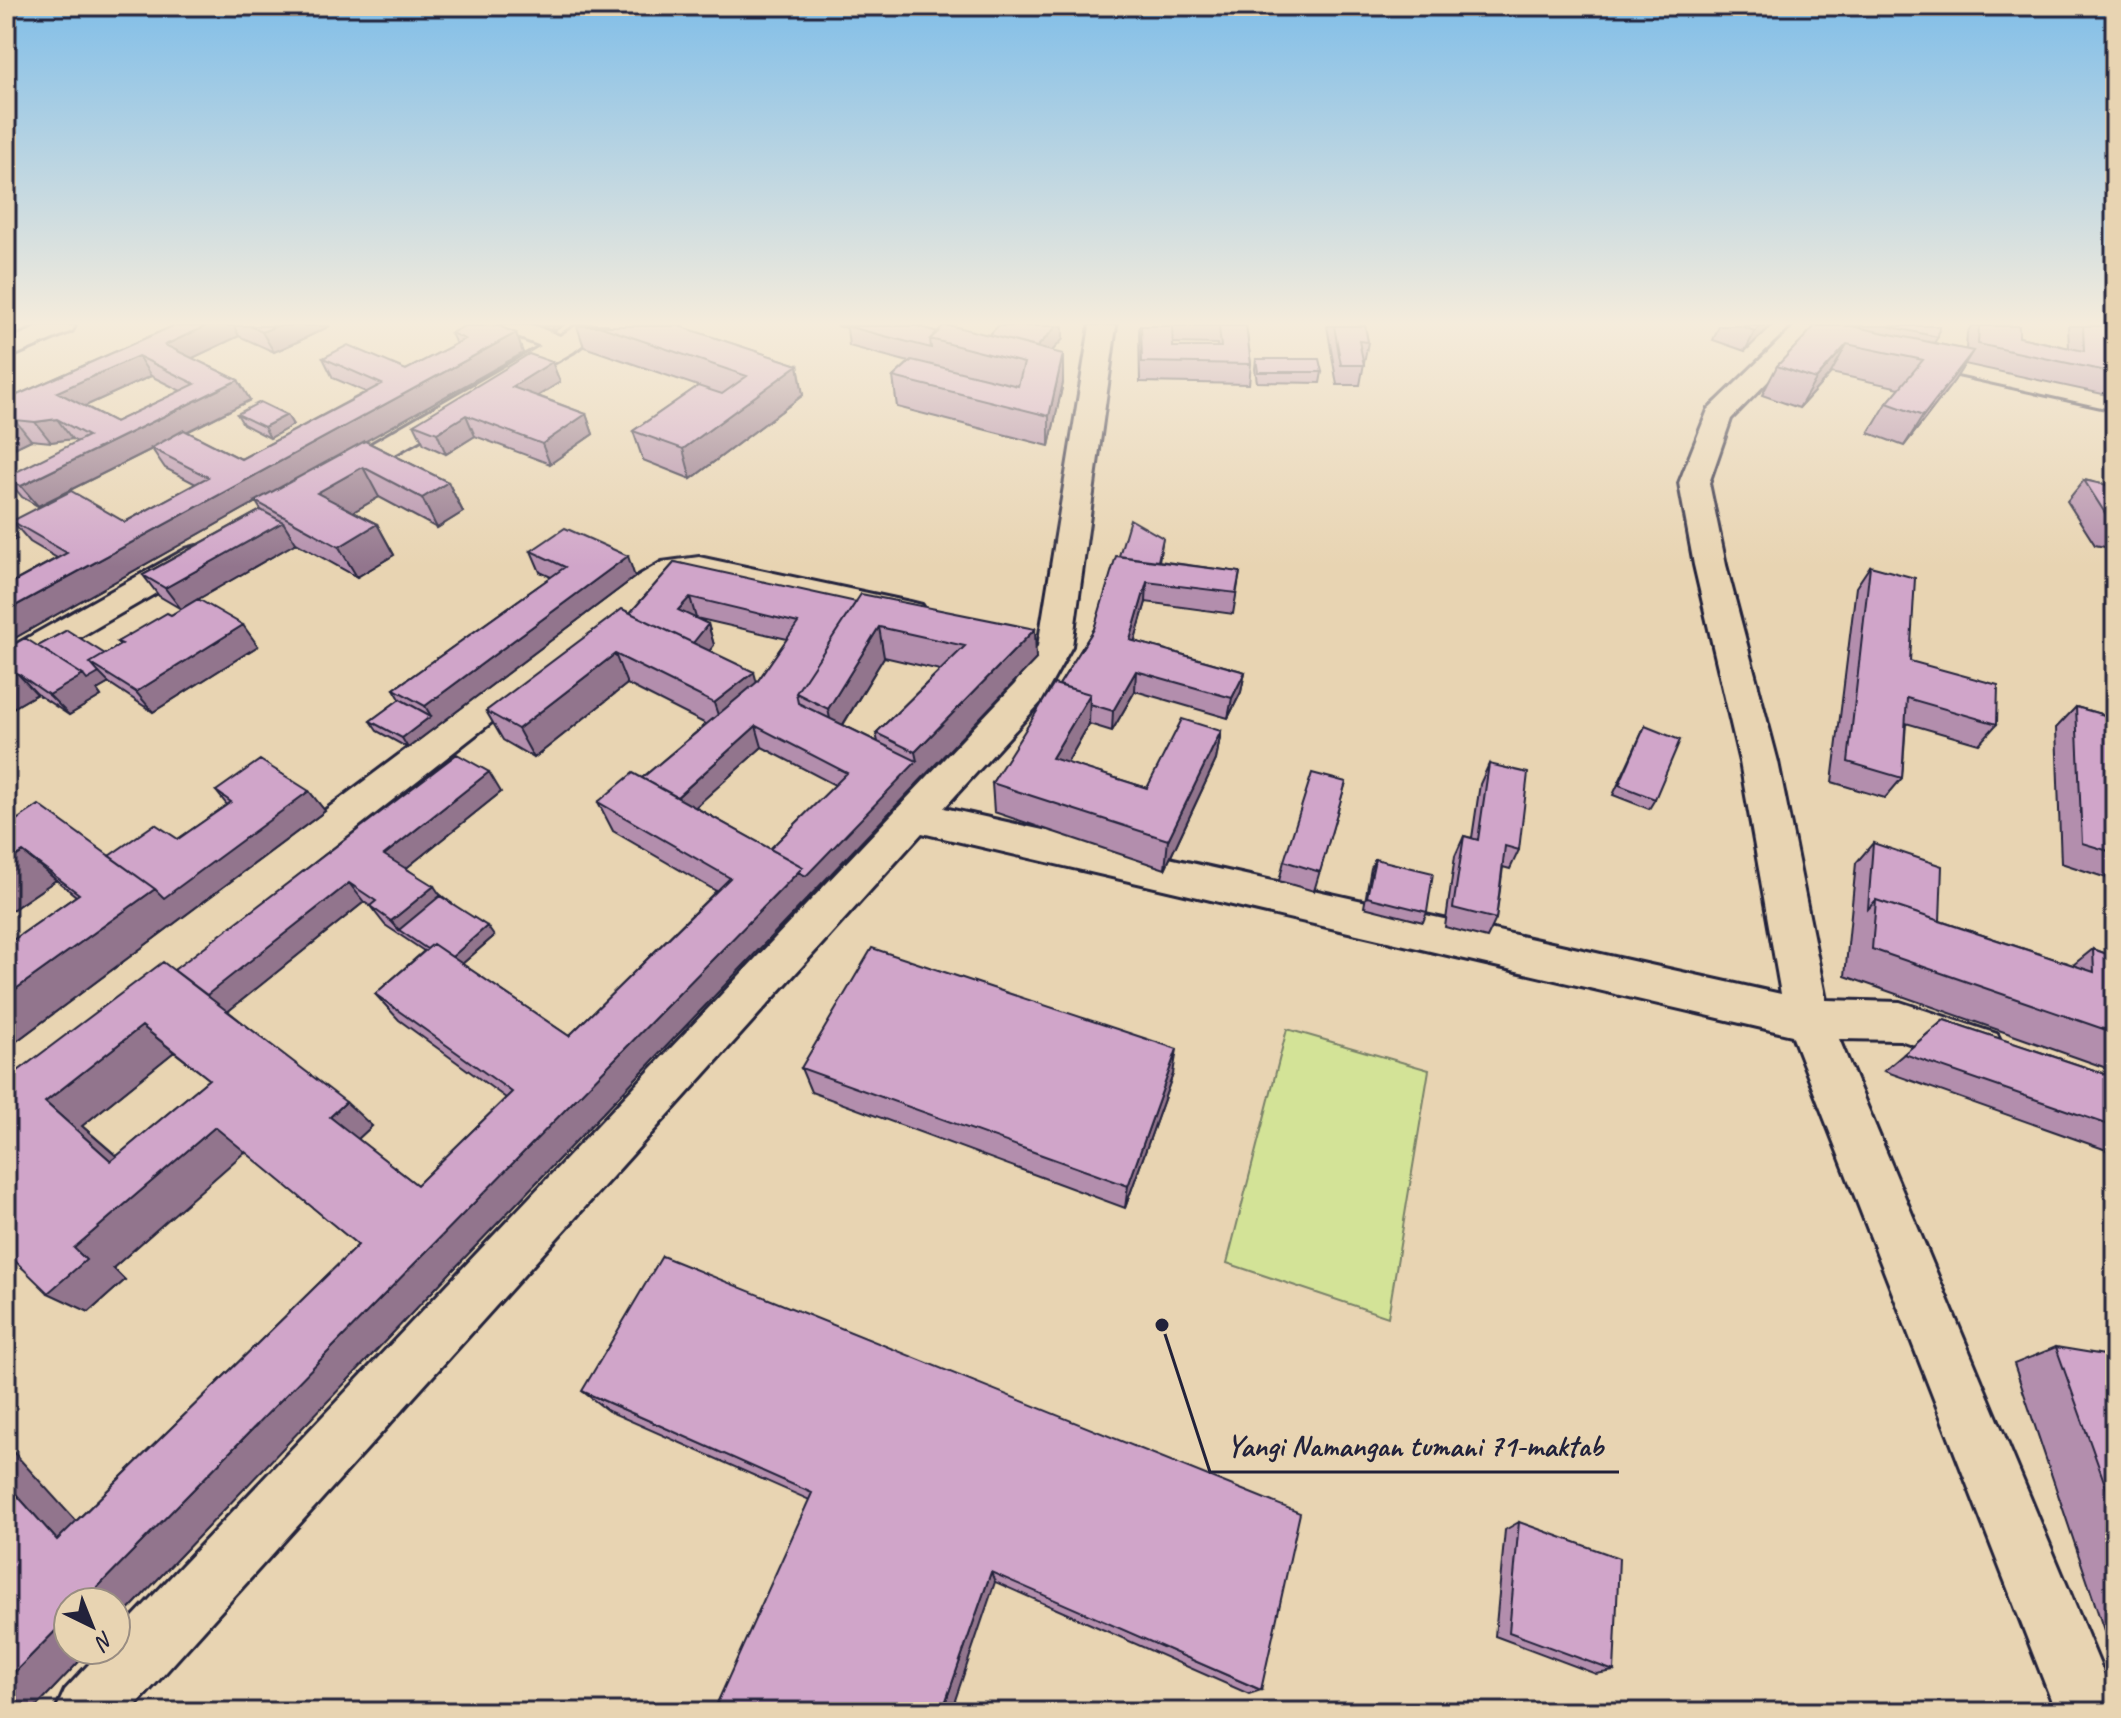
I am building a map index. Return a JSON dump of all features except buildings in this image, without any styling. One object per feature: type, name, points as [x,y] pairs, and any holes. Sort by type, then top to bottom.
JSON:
[{"type":"street","points":[[305,494],[459,406]]},
{"type":"street","points":[[87,1712],[1028,693],[1087,406]]},
{"type":"street","points":[[1730,406],[1718,416],[1694,483],[1710,565],[1759,762],[1808,1019],[2088,1712]]},
{"type":"street","points":[[6,665],[224,541]]},
{"type":"street","points":[[6,1076],[649,583],[673,569],[699,567],[947,622]]},
{"type":"street","points":[[916,817],[1808,1019],[1900,1021],[2015,1059]]},
{"type":"green space","points":[[1287,1029],[1429,1070],[1388,1317],[1227,1263]]},
{"type":"place","name":"Yangi Namangan tumani 71-maktab","points":[[1162,1325]]}]
